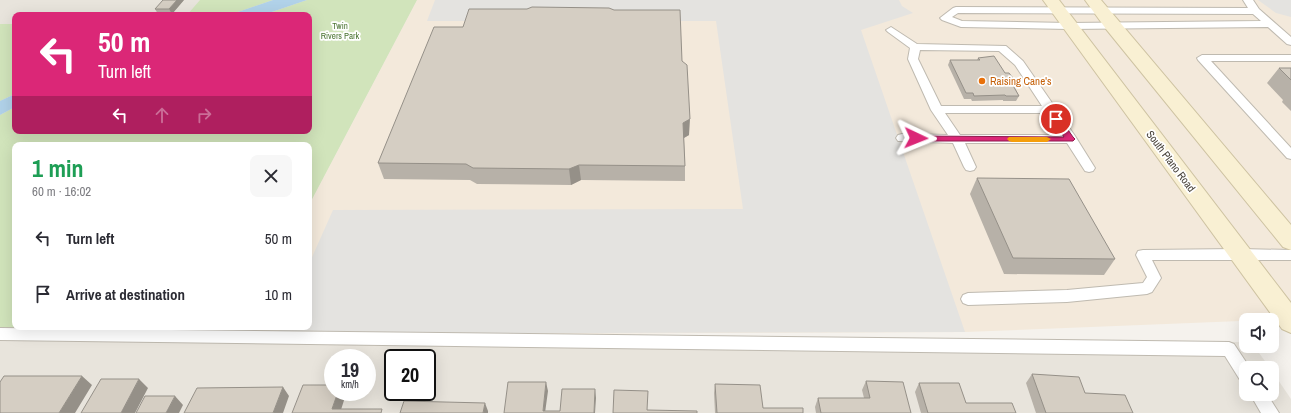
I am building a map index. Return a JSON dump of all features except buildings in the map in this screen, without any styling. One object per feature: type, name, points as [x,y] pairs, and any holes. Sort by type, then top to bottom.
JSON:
[{"type":"main road","name":"South Plano Road","points":[[1060,12],[1291,322]]},
{"type":"main road","points":[[1102,12],[1291,241]]},
{"type":"lane","points":[[1248,0],[1255,11],[1272,24],[1291,42]]},
{"type":"lane","points":[[1255,11],[1060,12],[956,10],[945,18],[961,24],[1060,12],[1102,12],[1272,24]]},
{"type":"lane","points":[[891,30],[915,47],[1002,48],[1019,63],[1089,168]]},
{"type":"lane","points":[[915,47],[913,59],[937,110],[957,139],[970,167]]},
{"type":"lane","points":[[1291,58],[1202,58],[1291,155]]},
{"type":"lane","points":[[1279,58],[1291,69]]},
{"type":"lane","points":[[937,110],[1050,109]]},
{"type":"lane","points":[[902,138],[1070,139]]},
{"type":"lane","points":[[968,299],[1068,296],[1148,288],[1154,278],[1143,255],[1291,255]]},
{"type":"lane","points":[[0,334],[1229,348],[1239,364]]},
{"type":"lane","points":[[1263,401],[1271,413]]},
{"type":"shaded area","points":[[0,0],[417,0],[312,199],[312,142],[12,142],[12,330],[244,330],[241,335],[1239,342],[1239,353],[1259,353],[1265,361],[1239,361],[1239,401],[1279,401],[1279,381],[1291,399],[1291,413],[0,413]]},
{"type":"shaded area","points":[[417,0],[1291,0],[1291,319],[1279,319],[1279,313],[1239,313],[1239,321],[965,332],[240,335],[243,330],[312,330],[312,199]]},
{"type":"shaded area","points":[[435,0],[899,0],[902,6],[913,13],[861,30],[965,332],[277,334],[279,330],[312,330],[312,257],[333,210],[743,209],[716,21],[427,21]]},
{"type":"shaded area","points":[[1258,0],[1291,0],[1291,17],[1276,13]]},
{"type":"green space","points":[[200,0],[273,0],[238,12],[190,12]]},
{"type":"green space","name":"Twin Rivers Park","points":[[307,0],[417,0],[312,199],[312,142],[12,142],[12,330],[243,330],[240,335],[0,332],[0,115],[12,109],[12,134],[312,134],[312,12],[272,12]]},
{"type":"green space","points":[[0,24],[12,24],[12,95],[0,101]]},
{"type":"water","points":[[273,0],[307,0],[272,12],[238,12]]},
{"type":"water","points":[[12,95],[12,109],[0,115],[0,101]]},
{"type":"slow traffic","points":[[1012,139],[1047,139]]},
{"type":"place","name":"Raising Cane's","points":[[982,81]]},
{"type":"route","points":[[916,138],[1070,139],[1056,119]]}]
